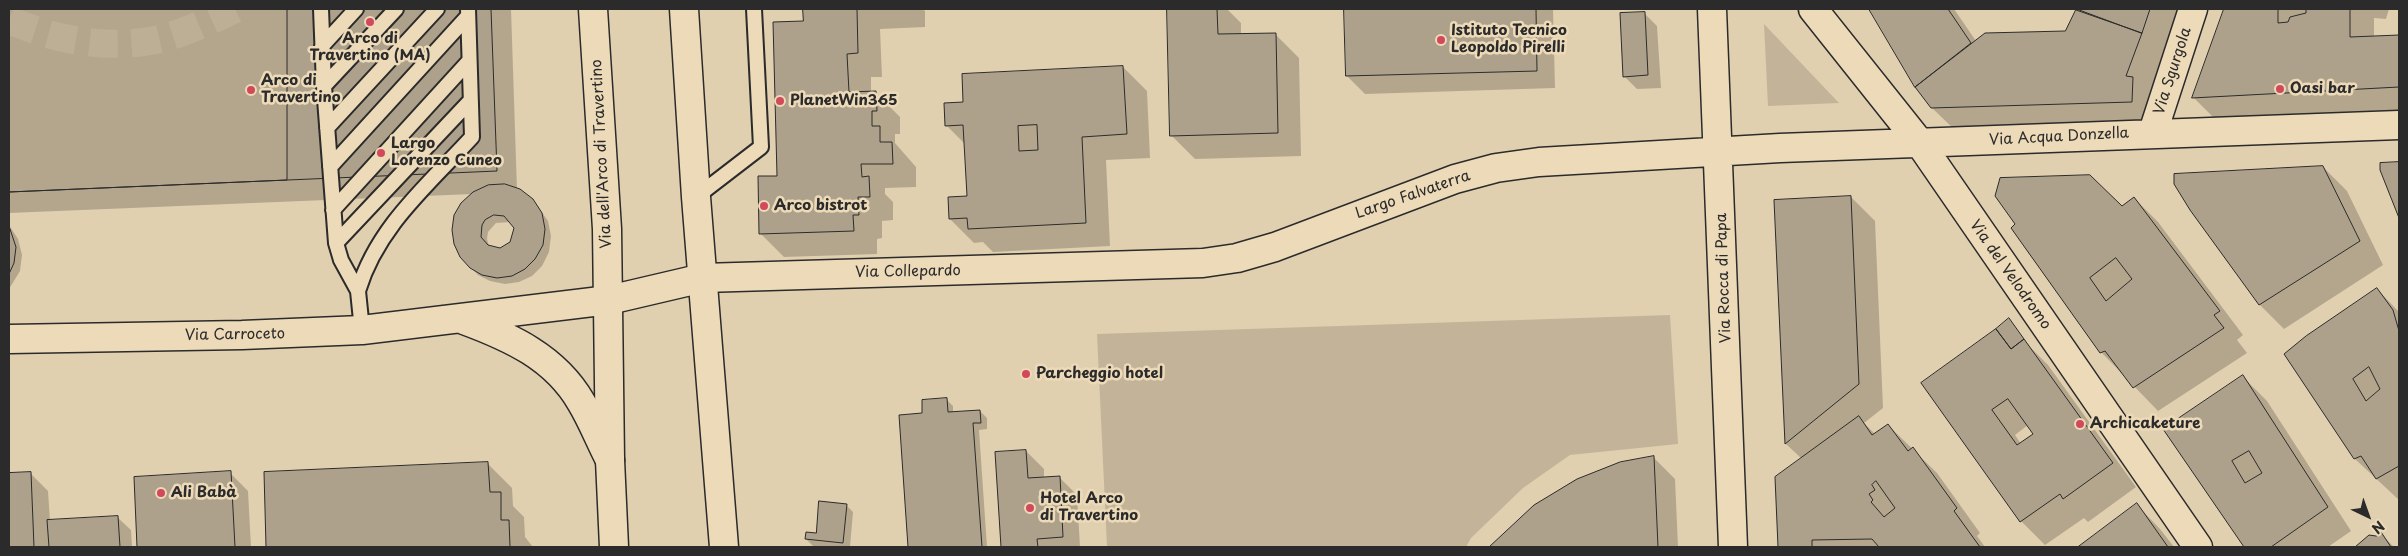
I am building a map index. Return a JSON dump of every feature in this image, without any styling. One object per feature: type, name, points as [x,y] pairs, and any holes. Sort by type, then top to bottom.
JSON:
[{"type":"street","name":"Via dell'Arco di Travertino","points":[[593,9],[607,229],[610,460],[614,547]]},
{"type":"street","points":[[684,9],[696,197],[724,547]]},
{"type":"street","name":"Via Rocca di Papa","points":[[1712,9],[1733,547]]},
{"type":"street","name":"Via del Velodromo","points":[[1813,9],[1919,142],[2198,547]]},
{"type":"street","name":"Via Sgurgola","points":[[2152,132],[2193,9]]},
{"type":"street","name":"Via Acqua Donzella","points":[[1718,150],[2152,132],[2399,125]]},
{"type":"street","name":"Largo Falvaterra","points":[[1114,267],[1203,263],[1237,258],[1275,247],[1440,184],[1496,168],[1555,160],[1718,150]]},
{"type":"street","name":"Via Collepardo","points":[[703,278],[1114,267]]},
{"type":"street","points":[[609,300],[703,278]]},
{"type":"street","name":"Via Carroceto","points":[[9,339],[242,335],[362,330],[609,300]]},
{"type":"street","name":"Via Carroceto","points":[[460,319],[517,342],[555,368],[581,401],[610,460]]},
{"type":"lane","points":[[321,9],[324,86],[336,243],[341,260],[358,291],[362,330]]},
{"type":"lane","points":[[322,46],[356,9]]},
{"type":"lane","points":[[324,86],[396,9]]},
{"type":"lane","points":[[327,128],[438,9]]},
{"type":"lane","points":[[696,197],[761,147],[754,9]]},
{"type":"lane","points":[[330,167],[468,12]]},
{"type":"lane","points":[[358,291],[370,258],[388,229],[472,137],[468,12]]},
{"type":"lane","points":[[333,210],[469,61]]},
{"type":"lane","points":[[336,243],[470,101]]},
{"type":"shaded area","points":[[1764,24],[1839,103],[1768,106]]},
{"type":"shaded area","points":[[1670,315],[1678,444],[1570,455],[1523,488],[1471,538],[1466,547],[1107,547],[1097,334]]},
{"type":"building","name":"Arco di Travertino","points":[[9,9],[491,9],[497,171],[9,192]]},
{"type":"building","points":[[9,9],[287,9],[287,180],[9,192]]},
{"type":"building","points":[[803,9],[857,9],[858,53],[847,54],[849,92],[876,91],[877,111],[872,111],[872,126],[880,126],[880,142],[892,142],[893,164],[861,164],[862,177],[869,176],[870,197],[858,197],[859,215],[853,215],[854,231],[759,234],[758,176],[777,176],[773,22],[803,21]]},
{"type":"building","points":[[1167,9],[1217,9],[1218,34],[1276,33],[1278,133],[1170,136]]},
{"type":"building","name":"Istituto Tecnico Leopoldo Pirelli","points":[[1344,9],[1536,9],[1537,71],[1346,76]]},
{"type":"building","points":[[1869,9],[1948,9],[1971,43],[1915,87]]},
{"type":"building","points":[[2077,9],[2150,9],[2142,33]]},
{"type":"building","points":[[2224,9],[2278,9],[2278,23],[2288,22],[2290,17],[2306,13],[2306,9],[2350,9],[2350,37],[2399,35],[2399,87],[2192,98]]},
{"type":"building","points":[[2076,10],[2142,33],[2126,76],[2133,77],[2132,102],[1931,108],[1915,87],[1985,33],[2065,31]]},
{"type":"building","points":[[1645,12],[1648,75],[1623,77],[1620,13]]},
{"type":"building","points":[[1123,66],[1127,134],[1082,137],[1086,223],[968,229],[967,218],[949,219],[948,197],[967,196],[963,125],[945,126],[944,103],[963,102],[962,74]],"holes":[[[1037,125],[1038,150],[1019,151],[1018,126]]]},
{"type":"building","points":[[2399,162],[2399,218],[2380,170],[2380,163]]},
{"type":"building","points":[[2323,166],[2360,241],[2259,305],[2190,210],[2174,184],[2174,174]]},
{"type":"building","points":[[2090,175],[2122,206],[2134,197],[2220,311],[2214,315],[2224,328],[2133,388],[2105,351],[2100,353],[2011,228],[2015,224],[1995,196],[2000,178]],"holes":[[[2116,258],[2132,279],[2106,301],[2090,278]]]},
{"type":"building","points":[[505,184],[520,189],[533,199],[542,213],[545,229],[543,245],[535,259],[525,269],[512,276],[497,278],[482,275],[470,268],[460,257],[454,244],[452,230],[454,215],[461,203],[473,192],[488,185]],"holes":[[[494,215],[504,216],[514,228],[510,242],[500,248],[488,245],[481,237],[482,225],[485,220]]]},
{"type":"building","points":[[1851,196],[1859,384],[1785,444],[1774,200]]},
{"type":"building","points":[[9,226],[16,247],[14,263],[9,274]]},
{"type":"building","points":[[2377,288],[2393,310],[2399,331],[2399,466],[2376,479],[2361,456],[2354,459],[2284,354],[2306,336]],"holes":[[[2369,367],[2380,389],[2366,401],[2353,379]]]},
{"type":"building","points":[[2009,318],[2024,339],[2011,349],[1996,329]]},
{"type":"building","points":[[1996,329],[2011,349],[2024,339],[2113,463],[2063,499],[2060,494],[2020,522],[1921,383]],"holes":[[[2008,399],[2033,434],[2017,445],[1992,410]]]},
{"type":"building","points":[[2243,375],[2328,507],[2271,547],[2244,547],[2163,429]],"holes":[[[2249,451],[2262,473],[2245,483],[2232,461]]]},
{"type":"building","points":[[947,398],[948,412],[980,410],[981,423],[973,423],[982,547],[908,547],[899,415],[922,413],[922,400]]},
{"type":"building","points":[[1859,416],[1872,435],[1888,424],[1908,451],[1913,447],[1957,508],[1954,511],[1980,547],[1879,547],[1872,539],[1812,540],[1812,547],[1778,547],[1775,477]],"holes":[[[1876,481],[1895,508],[1884,517],[1871,502],[1873,500],[1869,494],[1875,490],[1872,485]]]},
{"type":"building","name":"Hotel Arco di Travertino","points":[[1026,450],[1028,478],[1060,476],[1063,537],[1037,539],[1038,547],[1001,547],[995,452]]},
{"type":"building","points":[[1654,456],[1658,547],[1489,547],[1534,505],[1577,479],[1620,462]]},
{"type":"building","points":[[488,462],[490,492],[501,492],[501,520],[509,520],[510,547],[266,547],[264,472]]},
{"type":"building","points":[[231,471],[235,547],[137,547],[134,477]]},
{"type":"building","points":[[31,472],[34,547],[9,547],[9,473]]},
{"type":"building","points":[[819,501],[847,504],[843,543],[805,539],[806,532],[816,533]]},
{"type":"building","points":[[2137,503],[2168,547],[2078,547]]},
{"type":"building","points":[[118,516],[120,547],[49,547],[47,520]]},
{"type":"building","points":[[2381,532],[2391,547],[2355,547],[2369,535],[2376,536]]},
{"type":"tunnel","points":[[9,20],[28,28],[68,39],[110,44],[151,41],[171,36],[235,9]]},
{"type":"place","name":"Arco di Travertino (MA)","points":[[370,22]]},
{"type":"place","name":"Istituto Tecnico Leopoldo Pirelli","points":[[1441,40]]},
{"type":"place","name":"Oasi bar","points":[[2280,89]]},
{"type":"place","name":"Arco di Travertino","points":[[251,90]]},
{"type":"place","name":"PlanetWin365","points":[[780,101]]},
{"type":"place","name":"Largo Lorenzo Cuneo","points":[[381,153]]},
{"type":"place","name":"Arco bistrot","points":[[764,206]]},
{"type":"place","name":"Parcheggio hotel","points":[[1026,374]]},
{"type":"place","name":"Archicaketure","points":[[2080,424]]},
{"type":"place","name":"Ali Babà","points":[[161,493]]},
{"type":"place","name":"Hotel Arco di Travertino","points":[[1030,508]]}]
